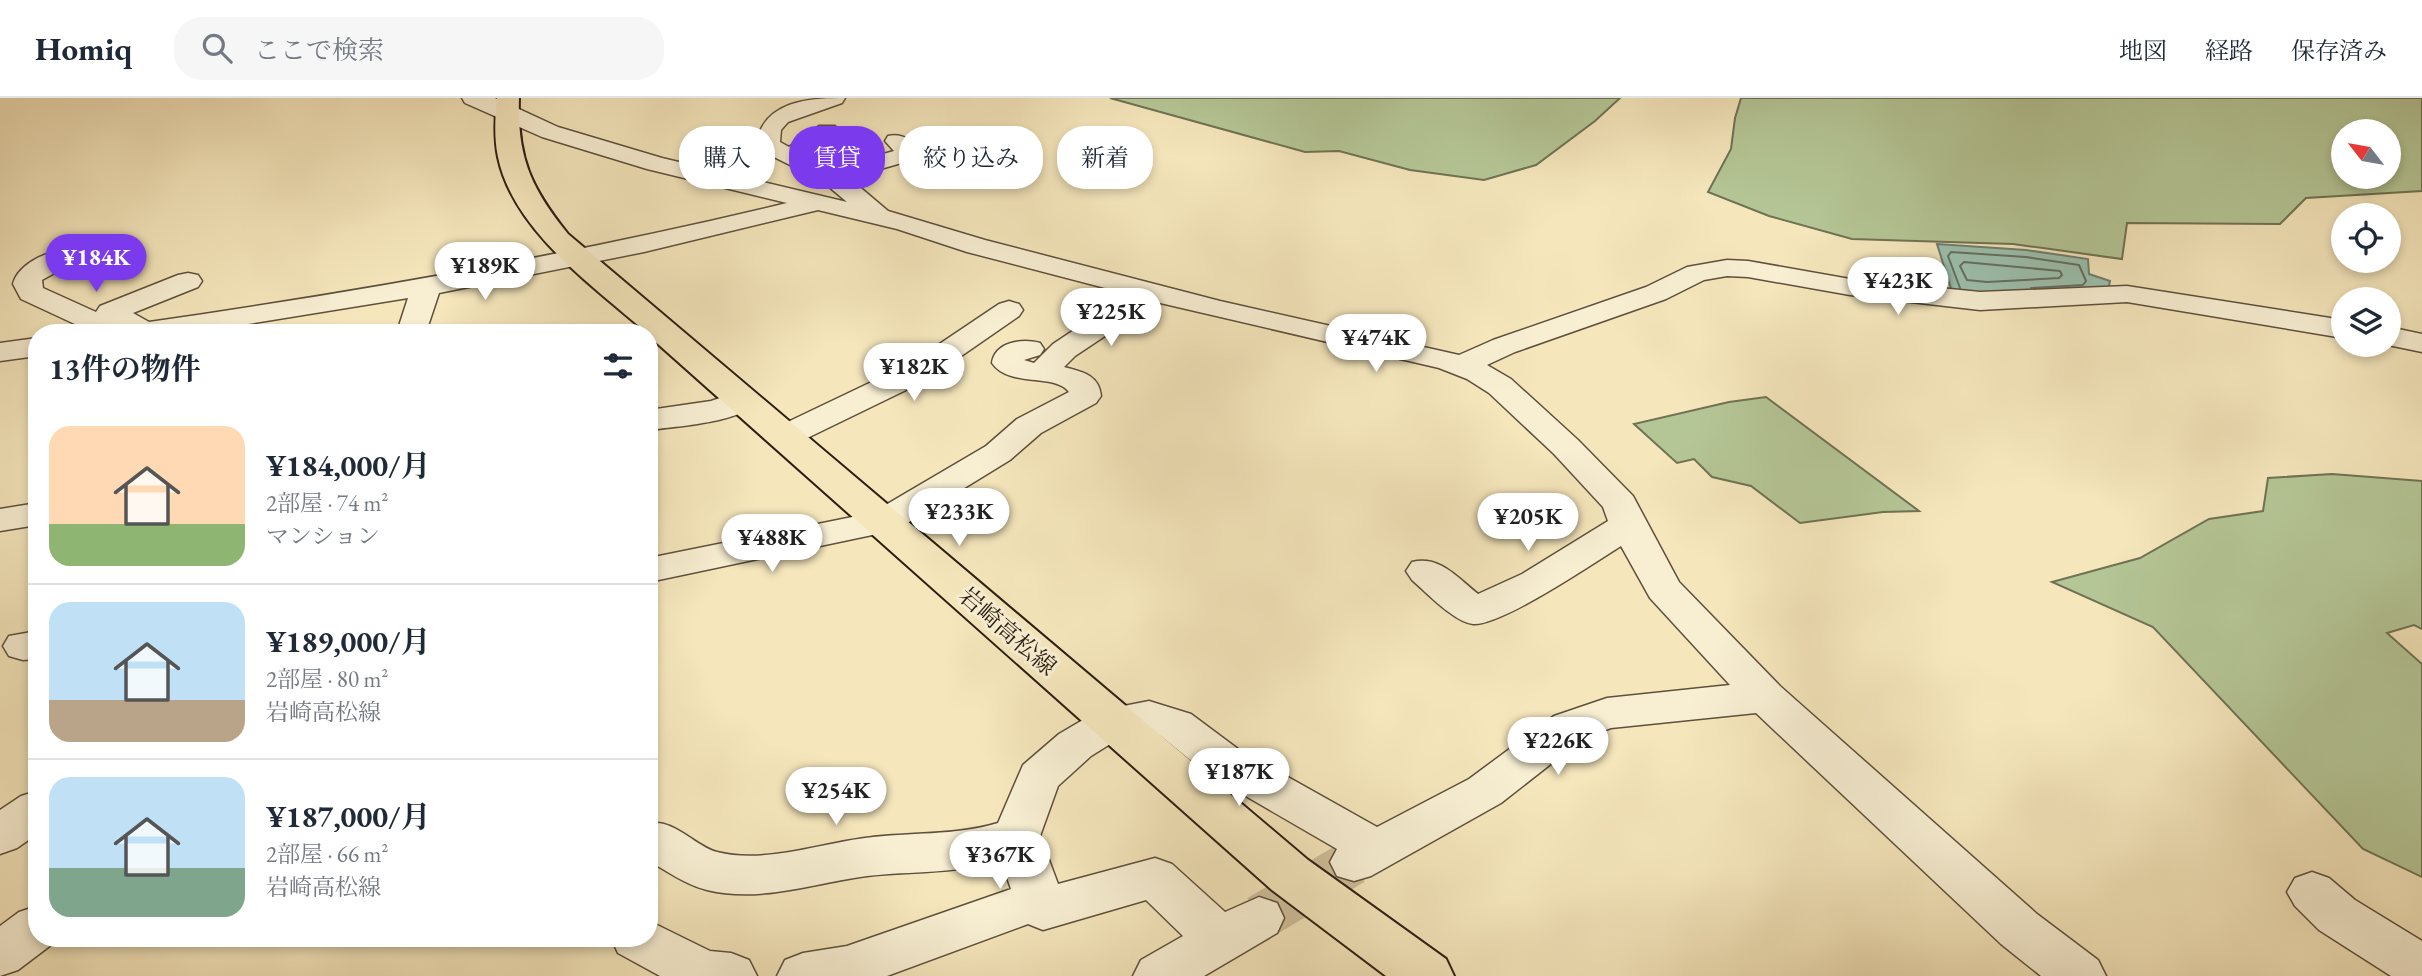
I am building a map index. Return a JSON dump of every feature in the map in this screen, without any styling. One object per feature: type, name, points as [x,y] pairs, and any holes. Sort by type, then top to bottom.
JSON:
[{"type":"main road","name":"岩崎高松線","points":[[496,103],[513,173],[527,201],[558,240],[656,324]]},
{"type":"main road","name":"岩崎高松線","points":[[658,326],[1290,875],[1427,976]]},
{"type":"street","points":[[789,155],[768,145],[770,130],[780,117],[834,98]]},
{"type":"street","points":[[496,103],[576,141],[813,203],[881,218],[1151,292],[1462,365],[1500,386],[1566,447],[1620,504],[1628,525],[1664,589],[1765,697],[2019,929],[2080,976]]},
{"type":"street","points":[[885,160],[911,153],[896,141]]},
{"type":"street","points":[[846,189],[881,218]]},
{"type":"street","points":[[195,324],[425,288],[720,227],[813,203]]},
{"type":"street","points":[[61,258],[29,276],[27,284],[31,293],[98,324]]},
{"type":"street","points":[[1462,365],[1504,346],[1656,293],[1697,273],[1727,268],[1748,269],[1850,287],[1980,301],[2127,294],[2331,327]]},
{"type":"street","points":[[130,324],[110,312],[188,281]]},
{"type":"street","points":[[414,324],[425,288]]},
{"type":"street","points":[[658,568],[883,522],[998,453],[1029,426],[1085,396],[1084,385],[1036,360],[1064,350],[1151,292]]},
{"type":"street","points":[[785,436],[893,384],[943,355],[1009,310]]},
{"type":"street","points":[[2401,339],[2422,343]]},
{"type":"street","points":[[658,419],[719,410],[743,400]]},
{"type":"street","points":[[0,520],[28,515]]},
{"type":"street","points":[[1425,571],[1474,611],[1536,583],[1628,525]]},
{"type":"street","points":[[1158,976],[1239,929],[1155,878],[1043,909],[1016,836],[1039,777],[1076,744],[1113,722],[1149,717],[1176,726],[1222,761],[1322,816],[1365,856],[1485,791],[1569,727],[1607,713],[1765,697]]},
{"type":"street","points":[[0,835],[28,816]]},
{"type":"street","points":[[658,843],[708,871],[758,875],[867,857],[978,848],[1016,836]]},
{"type":"street","points":[[2312,892],[2337,915],[2422,968]]},
{"type":"street","points":[[803,976],[847,968],[1040,898]]},
{"type":"street","points":[[0,954],[28,934]]},
{"type":"street","points":[[653,947],[704,973],[731,976]]},
{"type":"shaded area","points":[[1110,98],[1620,98],[1595,121],[1536,165],[1484,180],[1410,170],[1339,151],[1305,152]]},
{"type":"shaded area","points":[[1741,98],[2422,98],[2422,191],[2306,198],[2280,224],[2127,223],[2122,259],[2013,244],[1852,239],[1769,216],[1708,192],[1731,149]]},
{"type":"shaded area","points":[[1766,397],[1919,511],[1883,512],[1800,523],[1751,486],[1712,477],[1694,459],[1677,463],[1634,424],[1729,402]]},
{"type":"shaded area","points":[[2332,474],[2422,481],[2422,629],[2414,625],[2387,633],[2422,664],[2422,877],[2363,849],[2153,627],[2052,582],[2140,558],[2209,519],[2263,511],[2268,478]]},
{"type":"water","points":[[1937,244],[2026,250],[2088,259],[2089,274],[2110,281],[2108,291],[1953,295]]},
{"type":"tunnel","points":[[1259,918],[1353,862]]}]
